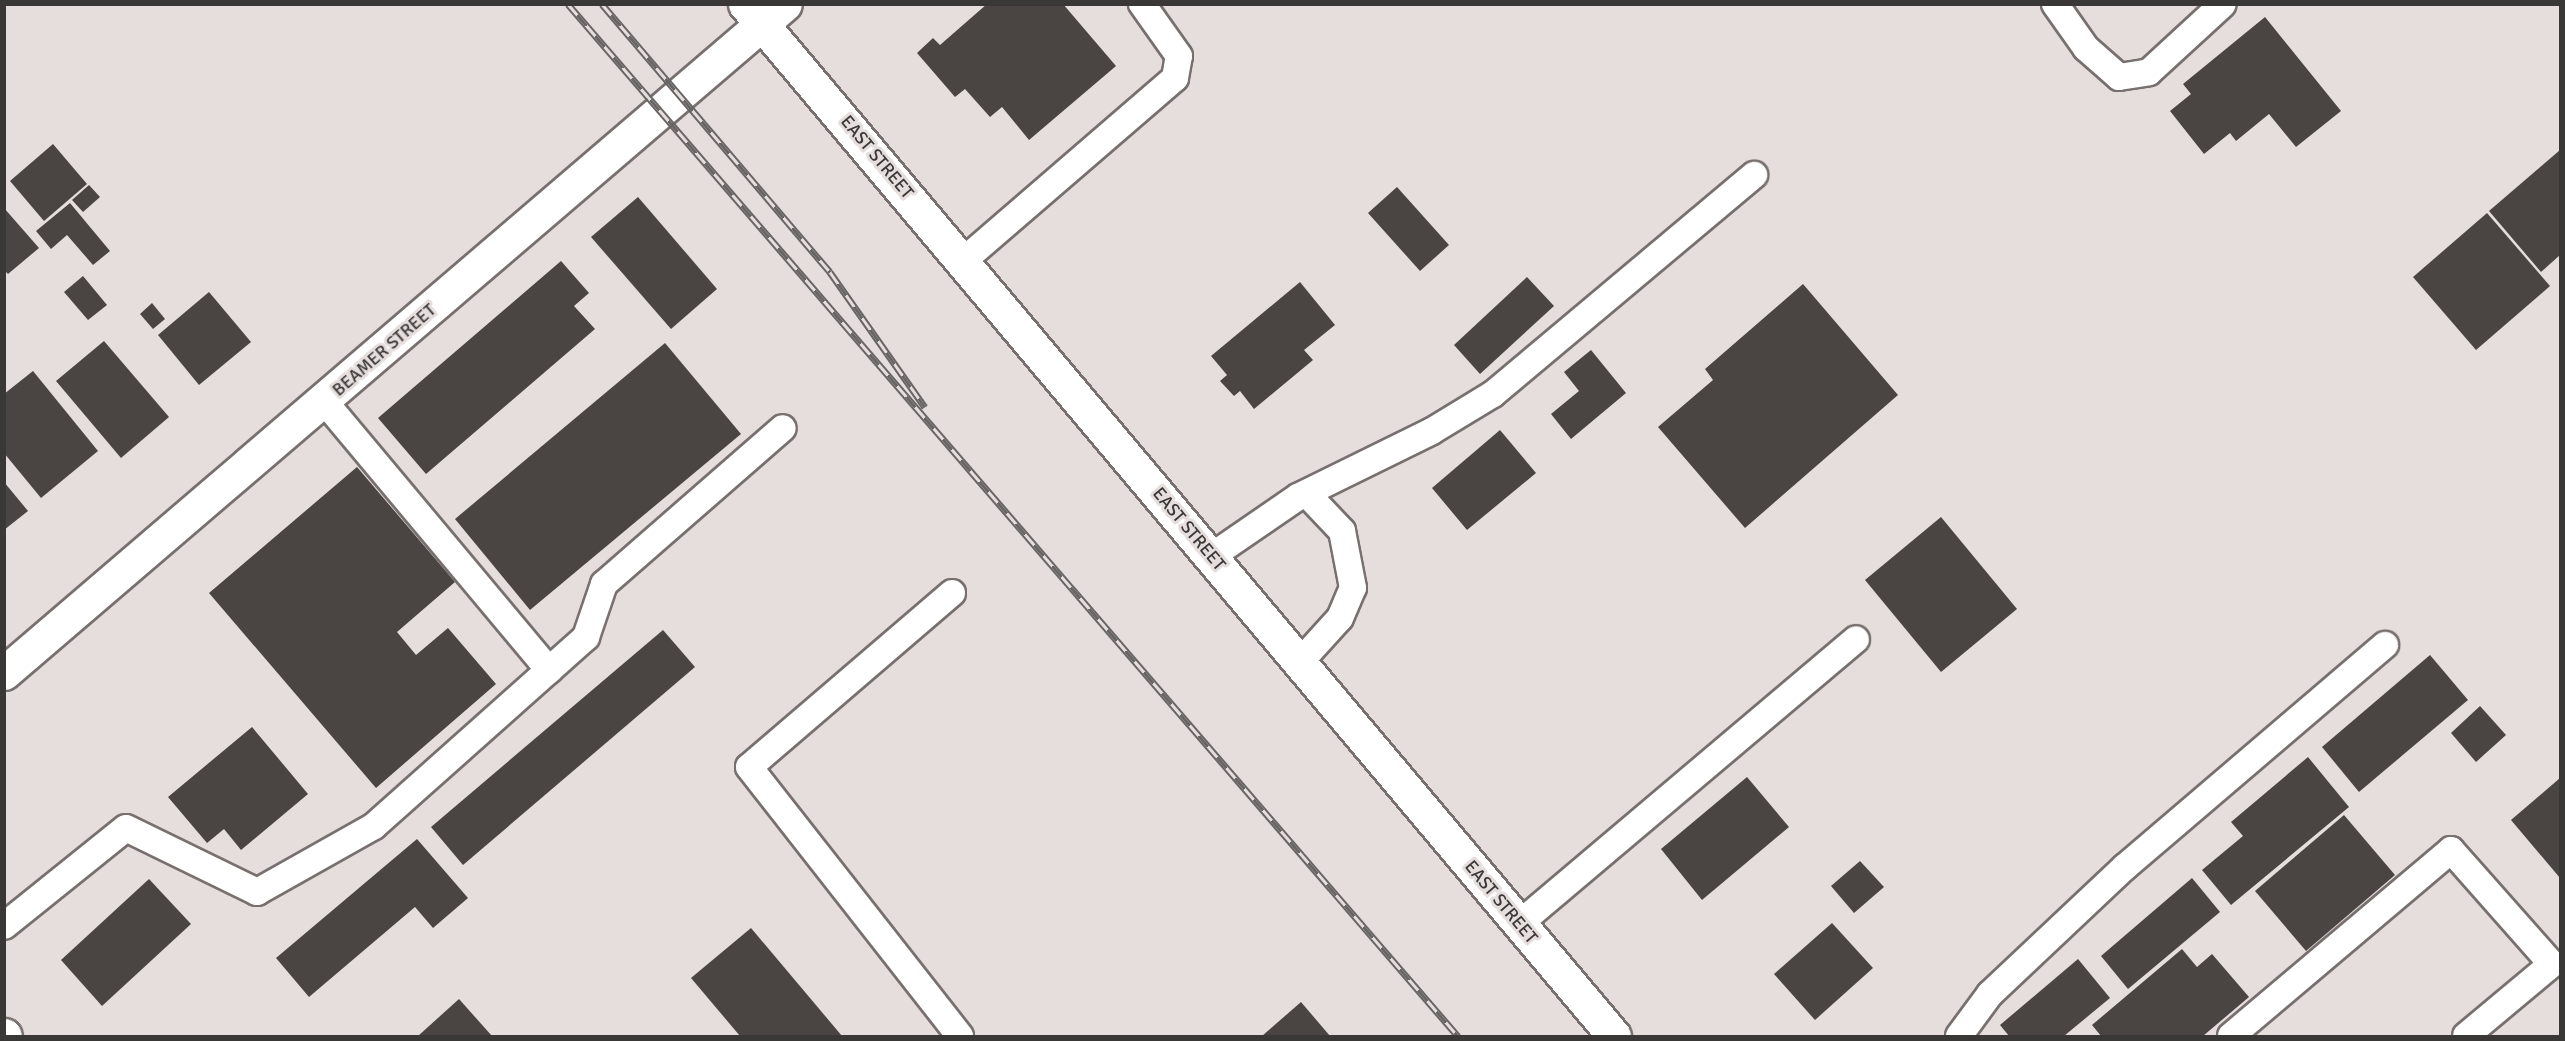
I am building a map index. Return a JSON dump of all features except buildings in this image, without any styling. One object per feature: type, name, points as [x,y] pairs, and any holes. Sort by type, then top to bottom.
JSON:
[{"type":"main road","name":"EAST STREET","points":[[764,11],[963,261],[1614,1036]]},
{"type":"main road","name":"BEAMER STREET","points":[[4,674],[324,401],[764,11]]},
{"type":"lane","points":[[963,261],[1175,78],[1179,56],[1142,4]]},
{"type":"lane","points":[[2055,4],[2086,48],[2120,77],[2149,72],[2223,4]]},
{"type":"lane","points":[[1212,556],[1306,494],[1493,394],[1754,175]]},
{"type":"lane","points":[[324,401],[549,670]]},
{"type":"lane","points":[[4,926],[126,828],[257,892],[374,825],[586,637],[604,584],[783,428]]},
{"type":"lane","points":[[1300,662],[1340,618],[1353,588],[1342,531],[1306,494]]},
{"type":"lane","points":[[952,593],[749,767],[960,1036]]},
{"type":"lane","points":[[1519,924],[1856,639]]},
{"type":"lane","points":[[1959,1036],[1990,994],[2125,867],[2385,645]]},
{"type":"lane","points":[[2231,1036],[2451,850],[2556,965],[2466,1036]]},
{"type":"railway","points":[[568,4],[1458,1036]]},
{"type":"railway","points":[[602,4],[830,272],[925,407]]}]
